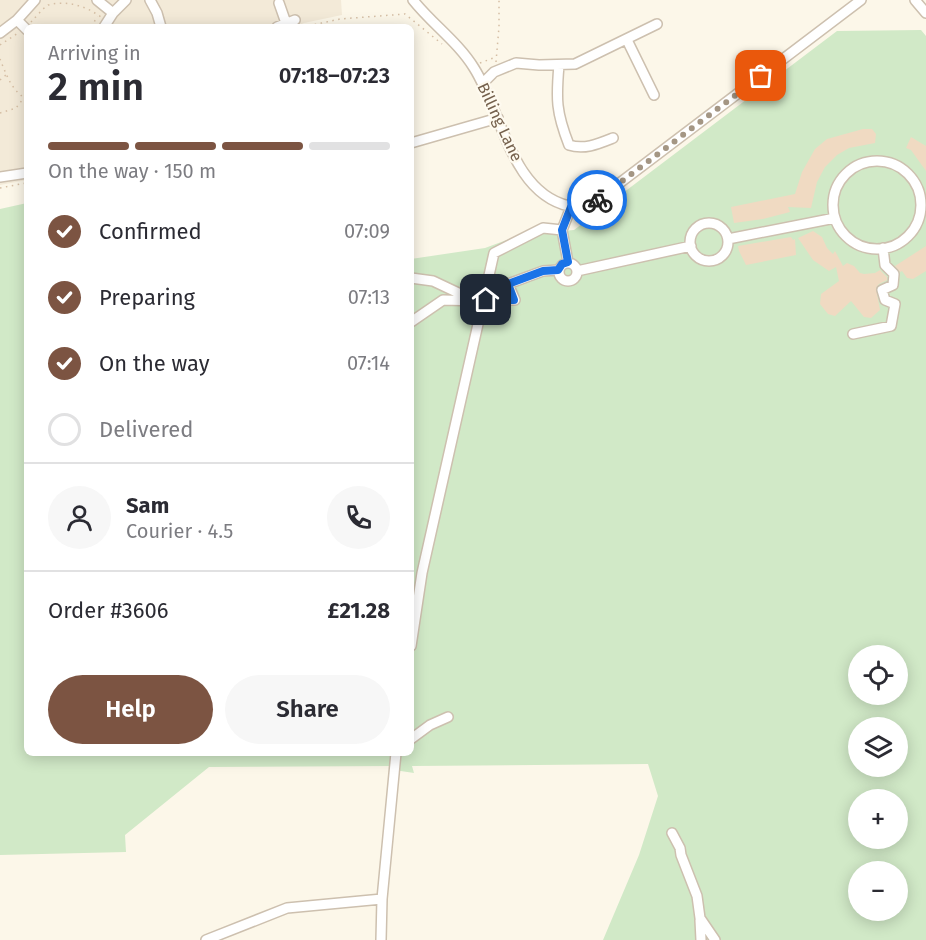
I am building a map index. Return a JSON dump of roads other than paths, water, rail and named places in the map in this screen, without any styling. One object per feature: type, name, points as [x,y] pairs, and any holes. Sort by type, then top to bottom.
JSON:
[{"type":"street","points":[[0,33],[17,20],[35,0]]},
{"type":"street","points":[[97,0],[113,13]]},
{"type":"street","points":[[106,24],[126,0]]},
{"type":"street","points":[[150,0],[160,24]]},
{"type":"street","name":"Billing Lane","points":[[413,0],[460,49],[483,83],[511,152],[531,184],[553,201],[571,207]]},
{"type":"street","points":[[568,262],[562,230],[571,207],[592,204],[861,0]]},
{"type":"street","points":[[915,0],[926,13]]},
{"type":"street","points":[[279,3],[286,23]]},
{"type":"street","points":[[17,20],[24,27]]},
{"type":"street","points":[[483,83],[494,72],[516,63],[575,64],[657,24]]},
{"type":"street","points":[[627,40],[654,95]]},
{"type":"street","points":[[560,65],[556,99],[560,122],[569,145],[579,148],[613,138]]},
{"type":"street","points":[[414,142],[498,118]]},
{"type":"street","points":[[919,191],[921,204],[919,218],[904,240],[891,246],[863,247],[841,230],[835,218],[833,204],[835,191],[841,179],[851,169],[863,163],[877,161],[891,163],[903,169],[926,200]]},
{"type":"street","points":[[0,177],[24,173]]},
{"type":"street","points":[[728,239],[835,218]]},
{"type":"street","points":[[913,229],[926,222]]},
{"type":"street","points":[[706,224],[718,225],[728,239],[723,256],[713,261],[701,260],[693,252],[691,246],[695,229],[706,224]]},
{"type":"street","points":[[414,626],[422,573],[494,253],[543,228],[562,230]]},
{"type":"street","points":[[577,271],[691,246]]},
{"type":"street","points":[[853,334],[891,326],[895,304],[885,300],[882,290],[893,285],[894,274],[885,265],[883,248]]},
{"type":"street","points":[[568,262],[574,265],[577,271],[575,277],[567,281],[561,279],[558,270],[562,264],[568,262]]},
{"type":"street","points":[[414,320],[443,300],[514,300],[508,284],[543,271],[558,270]]},
{"type":"street","points":[[414,278],[433,280],[480,300]]},
{"type":"street","points":[[414,737],[430,725],[448,717]]},
{"type":"street","points":[[381,940],[382,899],[396,756]]},
{"type":"street","points":[[672,833],[681,848],[681,855],[697,896],[701,940]]},
{"type":"street","points":[[206,940],[287,908],[382,899]]},
{"type":"street","points":[[700,918],[715,940]]}]
